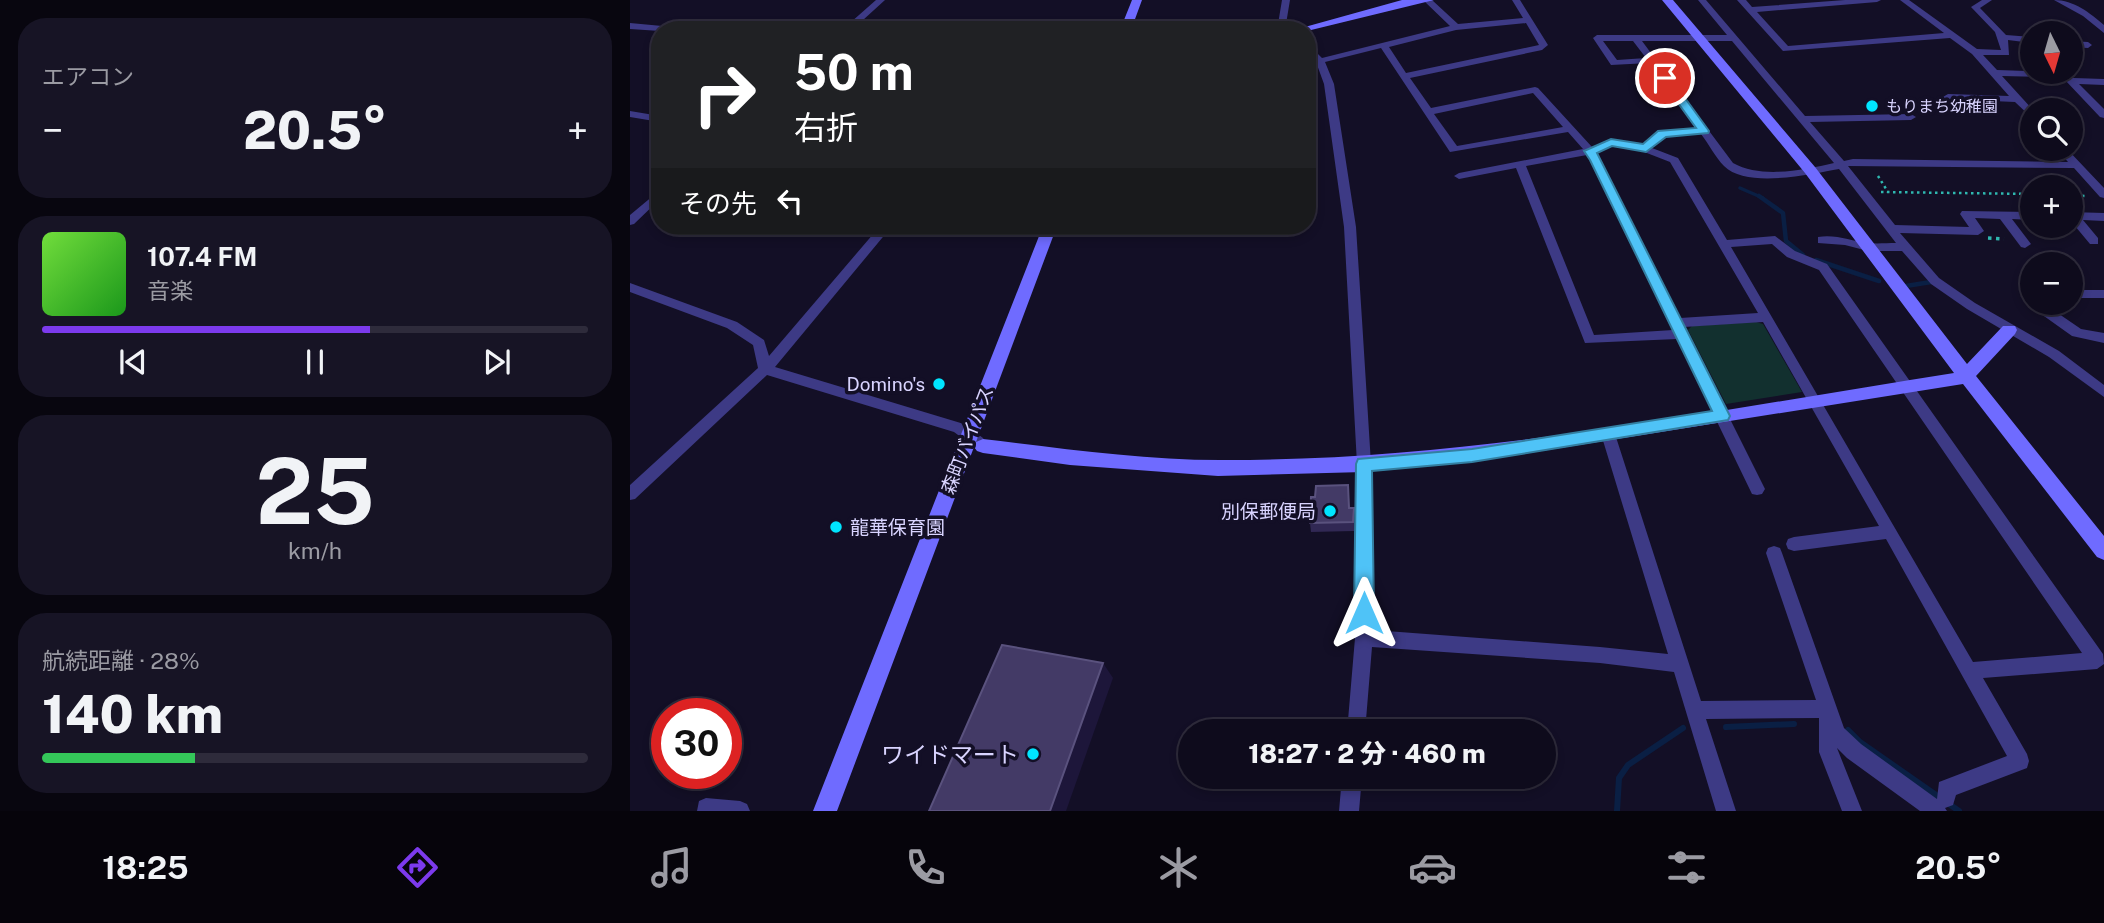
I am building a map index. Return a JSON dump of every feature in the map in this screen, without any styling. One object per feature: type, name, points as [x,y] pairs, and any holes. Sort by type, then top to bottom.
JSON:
[{"type":"street","points":[[856,21],[881,0]]},
{"type":"street","points":[[1129,21],[1137,0]]},
{"type":"street","points":[[1282,21],[1286,0]]},
{"type":"street","points":[[1316,26],[1416,0]]},
{"type":"street","points":[[1403,3],[1428,0],[1457,27]]},
{"type":"street","points":[[1404,76],[1542,47],[1544,45],[1517,0]]},
{"type":"street","points":[[1667,0],[1810,170],[1966,376],[2104,551]]},
{"type":"street","points":[[1702,0],[1864,191],[1905,247],[1936,281],[2009,330],[2054,354],[2104,392]]},
{"type":"street","points":[[1741,0],[1786,49],[1952,35]]},
{"type":"street","points":[[1751,10],[1877,0]]},
{"type":"street","points":[[1904,0],[1975,52],[2020,102]]},
{"type":"street","points":[[1975,52],[2006,53],[2004,37],[1996,25],[1979,14],[1975,7],[1988,0]]},
{"type":"street","points":[[2058,0],[2086,14],[2104,30]]},
{"type":"street","points":[[1320,61],[1457,27],[1529,20]]},
{"type":"street","points":[[630,26],[651,28]]},
{"type":"street","points":[[1635,37],[1729,165],[1743,174],[1810,170],[1853,162],[2077,165]]},
{"type":"street","points":[[2004,37],[2020,39]]},
{"type":"street","points":[[1652,60],[1614,63],[1597,38],[1734,38]]},
{"type":"street","points":[[1384,45],[1454,150],[1570,129]]},
{"type":"street","points":[[2083,45],[2088,45]]},
{"type":"street","points":[[1316,56],[1329,84],[1350,227],[1364,464],[1364,638],[1357,719]]},
{"type":"street","points":[[1994,73],[2020,73]]},
{"type":"street","points":[[2083,81],[2104,82]]},
{"type":"street","points":[[2073,84],[2104,115]]},
{"type":"street","points":[[1428,112],[1535,90],[1590,151],[1757,489]]},
{"type":"street","points":[[1948,97],[2017,99]]},
{"type":"street","points":[[630,114],[651,118]]},
{"type":"street","points":[[1802,119],[1910,117]]},
{"type":"street","points":[[1646,148],[1662,134],[1704,131]]},
{"type":"street","points":[[1459,176],[1590,151],[1611,142],[1646,148],[1674,160],[1816,401],[2020,761],[1945,789],[1941,804],[1846,744],[1837,733],[1774,553]]},
{"type":"street","points":[[2073,161],[2098,182],[2100,196]]},
{"type":"street","points":[[1520,164],[1590,340],[1767,317]]},
{"type":"street","points":[[630,220],[651,200]]},
{"type":"street","points":[[1978,231],[1966,214],[2020,216]]},
{"type":"street","points":[[2003,215],[2024,242]]},
{"type":"street","points":[[2083,216],[2104,217]]},
{"type":"street","points":[[1892,229],[1978,231]]},
{"type":"street","points":[[2083,229],[2094,241]]},
{"type":"street","points":[[630,494],[765,369],[879,235]]},
{"type":"street","name":"森町バイパス","points":[[825,811],[976,441],[1047,235]]},
{"type":"street","points":[[1724,244],[1775,240],[1791,254],[1823,267],[2097,660],[1969,671]]},
{"type":"street","points":[[1822,240],[1845,241],[1868,247],[1905,247]]},
{"type":"street","points":[[630,287],[732,325],[759,343],[765,369]]},
{"type":"street","points":[[2083,294],[2104,295]]},
{"type":"street","points":[[2051,315],[2077,333],[2104,338]]},
{"type":"street","points":[[765,369],[959,428],[976,441],[1070,457],[1218,468],[1364,464],[1472,455],[1966,376],[2009,330]]},
{"type":"street","points":[[1608,434],[1726,811]]},
{"type":"street","points":[[1794,544],[1890,532]]},
{"type":"street","points":[[1364,638],[1600,655],[1680,664]]},
{"type":"street","points":[[1696,710],[1828,709]]},
{"type":"street","points":[[1828,709],[1828,751],[1852,811]]},
{"type":"street","points":[[1349,811],[1351,789]]},
{"type":"street","points":[[706,808],[740,811]]},
{"type":"path","points":[[1864,191],[2020,194]]},
{"type":"path","points":[[1978,231],[1989,239],[2024,242]]},
{"type":"green space","points":[[1756,322],[1763,324],[1802,392],[1726,404],[1688,330],[1692,326]]},
{"type":"building","name":"別保郵便局","points":[[1348,485],[1349,508],[1354,508],[1353,522],[1310,523],[1311,497],[1315,497],[1316,486]]},
{"type":"building","points":[[1002,645],[1103,663],[1050,811],[929,811]]},
{"type":"waterway","points":[[1740,188],[1760,197]]},
{"type":"waterway","points":[[1760,197],[1783,213],[1786,241],[1803,255]]},
{"type":"waterway","points":[[1816,260],[1879,281]]},
{"type":"waterway","points":[[1906,286],[1931,282]]},
{"type":"waterway","points":[[1726,727],[1794,724]]},
{"type":"waterway","points":[[1617,811],[1619,778],[1628,765],[1683,728]]},
{"type":"waterway","points":[[1848,730],[1860,742],[1959,811]]},
{"type":"place","name":"もりまち幼稚園","points":[[1872,106]]},
{"type":"place","name":"Domino's","points":[[939,384]]},
{"type":"place","name":"別保郵便局","points":[[1330,511]]},
{"type":"place","name":"龍華保育園","points":[[836,527]]},
{"type":"place","name":"ワイドマート","points":[[1033,754]]},
{"type":"route","points":[[1364,613],[1364,464],[1472,455],[1722,416],[1590,151],[1611,142],[1646,148],[1662,134],[1704,131],[1665,78]]}]
